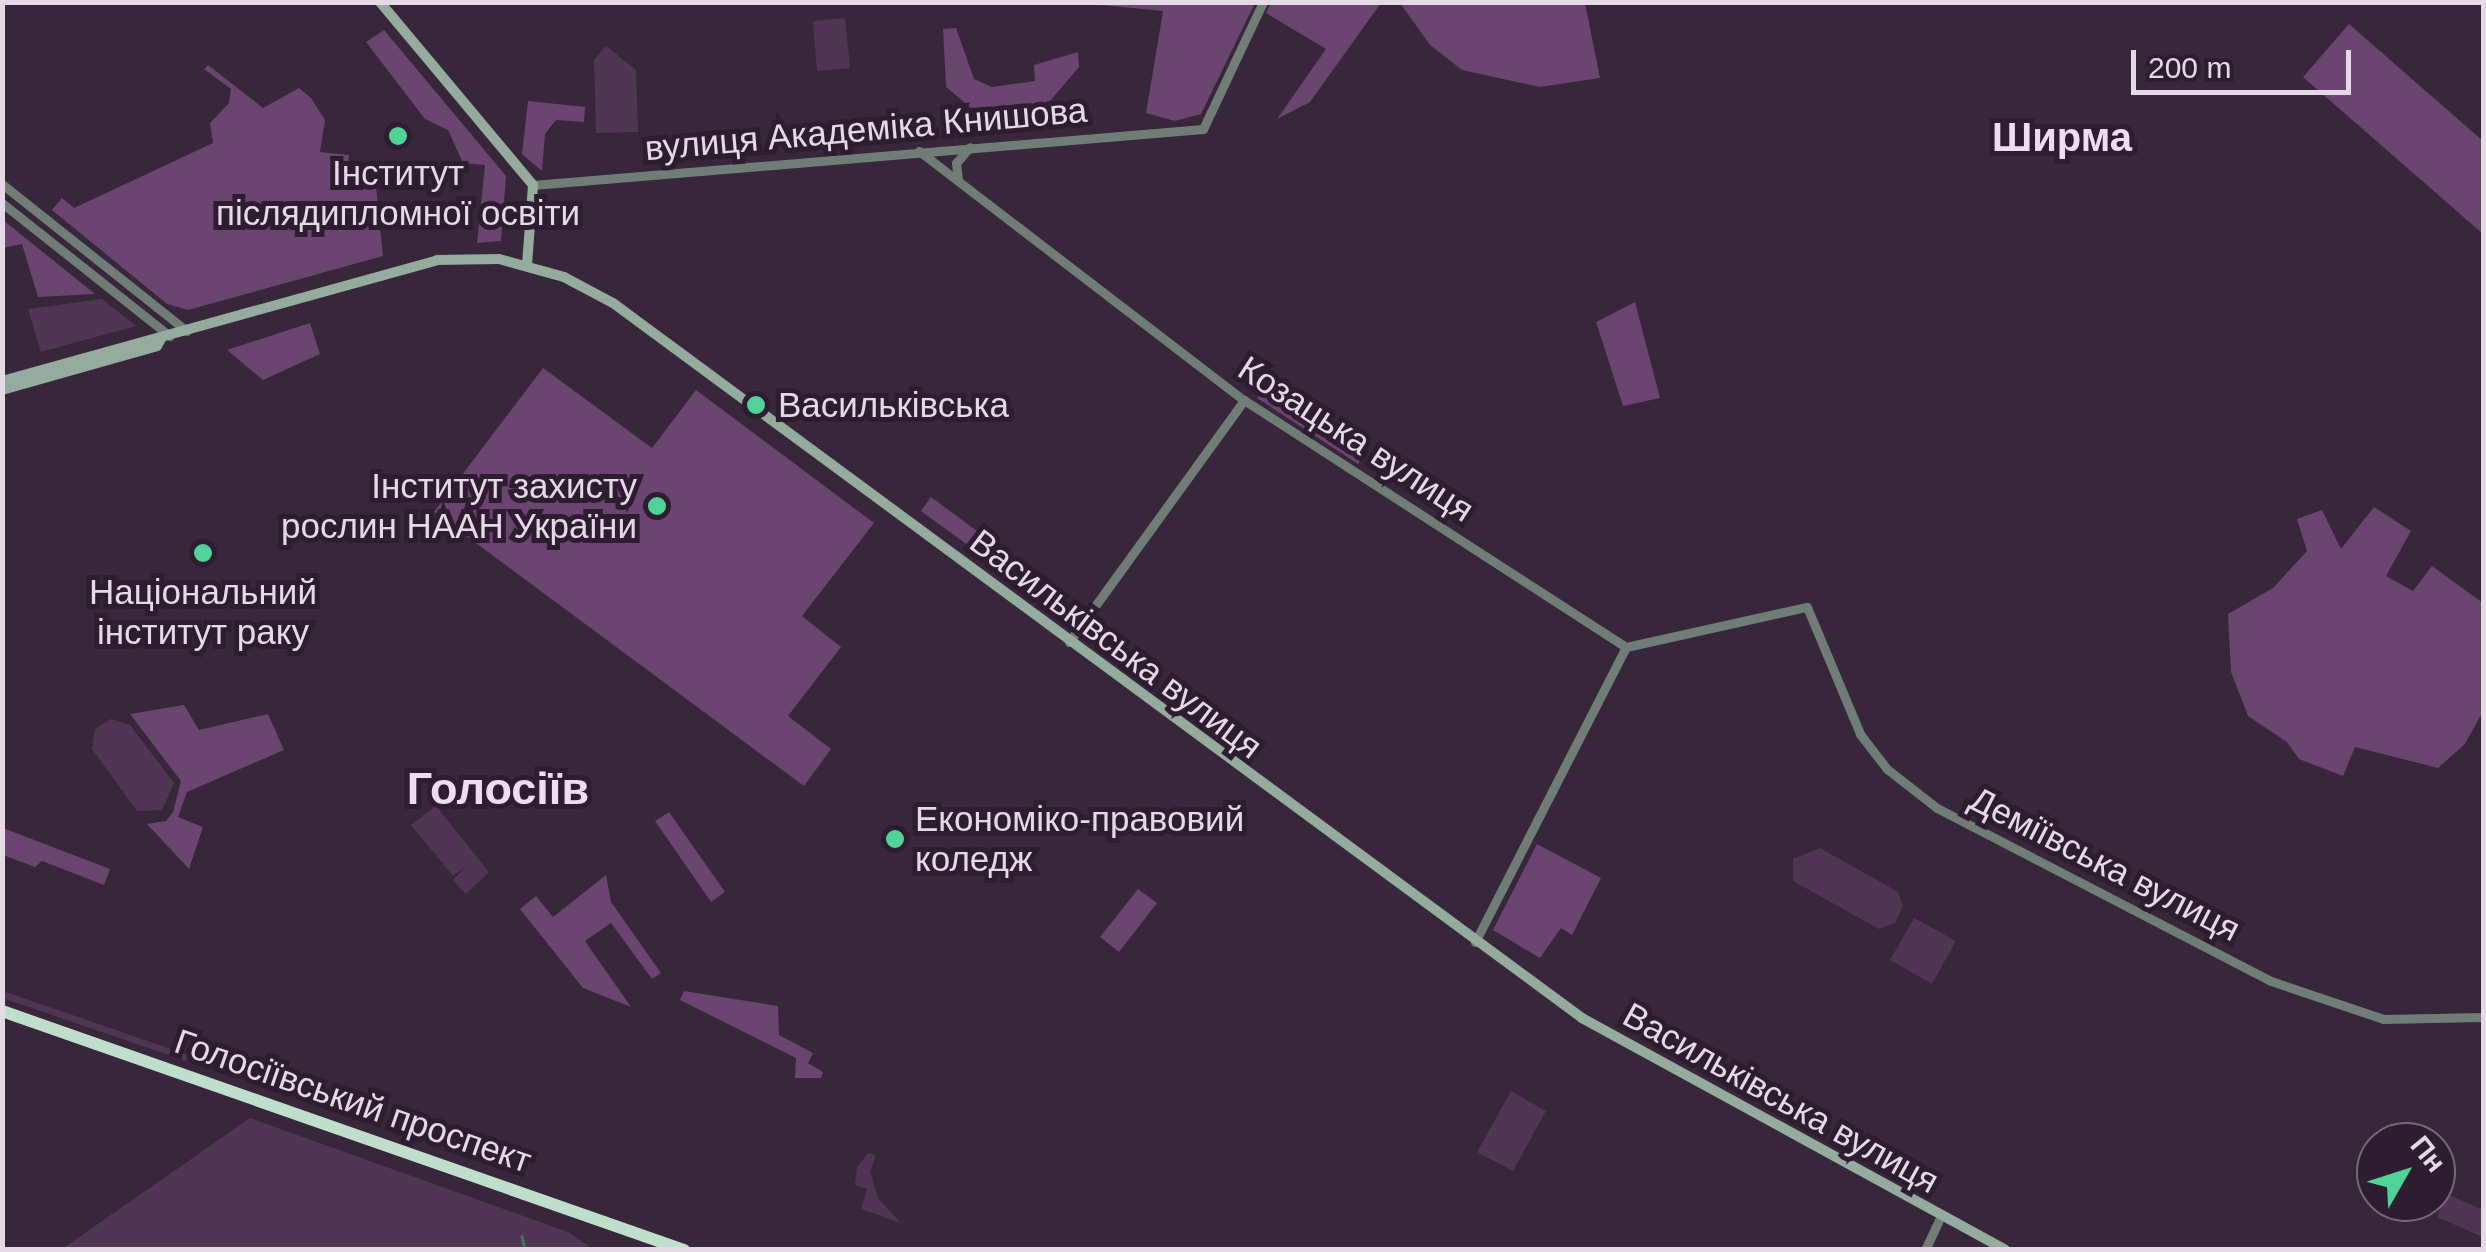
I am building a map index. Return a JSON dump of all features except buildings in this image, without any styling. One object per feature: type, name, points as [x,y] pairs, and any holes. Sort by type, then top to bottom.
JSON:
[{"type":"highway","name":"Голосіївський проспект","points":[[2,1011],[684,1250]]},
{"type":"main road","points":[[380,2],[533,185],[528,264]]},
{"type":"main road","name":"Васильківська вулиця","points":[[2,381],[437,260],[528,264],[613,303],[1475,942],[1592,1024],[1940,1218],[2005,1250]]},
{"type":"main road","name":"Васильківська вулиця","points":[[2,390],[156,346],[165,337]]},
{"type":"street","name":"вулиця Академіка Книшова","points":[[533,185],[1203,128],[1264,2]]},
{"type":"street","points":[[959,184],[956,163],[970,147]]},
{"type":"street","name":"Козацька вулиця","points":[[919,151],[1244,400],[1626,647]]},
{"type":"street","points":[[2,184],[187,332]]},
{"type":"street","points":[[2,203],[165,337]]},
{"type":"street","points":[[1069,642],[1244,400]]},
{"type":"street","name":"Деміївська вулиця","points":[[1626,647],[1807,607],[1860,734],[1887,769],[1938,808],[2271,981],[2383,1019],[2484,1017]]},
{"type":"street","points":[[1475,942],[1626,647]]},
{"type":"street","points":[[1925,1250],[1940,1218]]},
{"type":"shaded area","points":[[1255,2],[1201,114],[1175,121],[1146,113],[1163,11],[1081,3]]},
{"type":"shaded area","points":[[1271,3],[1381,3],[1310,102],[1277,119],[1326,49],[1266,13]]},
{"type":"shaded area","points":[[1400,3],[1585,3],[1600,78],[1540,87],[1462,70],[1430,45]]},
{"type":"shaded area","points":[[845,18],[850,68],[817,71],[813,21]]},
{"type":"shaded area","points":[[2349,24],[2483,141],[2483,234],[2303,77]]},
{"type":"shaded area","points":[[956,28],[974,79],[992,87],[1035,81],[1034,65],[1078,52],[1079,67],[1038,115],[982,117],[946,87],[943,29]]},
{"type":"shaded area","points":[[384,30],[506,176],[501,241],[477,243],[485,165],[463,163],[448,130],[425,119],[366,42]]},
{"type":"shaded area","points":[[606,46],[636,70],[638,132],[596,133],[594,60]]},
{"type":"shaded area","points":[[208,65],[263,108],[299,88],[311,98],[325,120],[320,152],[349,155],[347,183],[376,187],[383,256],[188,310],[167,304],[52,210],[62,198],[74,208],[213,143],[210,123],[229,103],[231,89],[204,69]]},
{"type":"shaded area","points":[[528,101],[585,107],[584,122],[556,120],[545,134],[542,171],[522,154]]},
{"type":"shaded area","points":[[2,220],[95,294],[38,297],[22,244],[3,248]]},
{"type":"shaded area","points":[[102,299],[136,326],[41,352],[28,309]]},
{"type":"shaded area","points":[[1635,302],[1660,398],[1623,406],[1596,322]]},
{"type":"shaded area","points":[[310,323],[320,354],[263,380],[227,350]]},
{"type":"shaded area","points":[[543,368],[652,448],[696,390],[874,523],[802,616],[841,647],[788,716],[831,749],[804,786],[434,512]]},
{"type":"shaded area","points":[[1269,382],[1368,447],[1358,464],[1257,398]]},
{"type":"shaded area","points":[[931,497],[993,543],[984,557],[921,511]]},
{"type":"shaded area","points":[[2374,507],[2411,531],[2386,576],[2413,591],[2432,566],[2483,603],[2483,711],[2465,744],[2438,768],[2355,747],[2343,776],[2299,759],[2287,742],[2248,716],[2231,672],[2228,614],[2273,588],[2307,551],[2297,519],[2322,510],[2341,549]]},
{"type":"shaded area","points":[[184,705],[199,730],[268,714],[284,750],[187,792],[178,817],[203,827],[189,869],[147,824],[166,821],[173,812],[181,781],[130,714]]},
{"type":"shaded area","points":[[111,719],[130,725],[174,783],[162,810],[137,811],[92,749],[95,729]]},
{"type":"shaded area","points":[[436,806],[489,872],[466,894],[453,880],[466,866],[453,876],[411,825]]},
{"type":"shaded area","points":[[669,812],[725,892],[711,902],[655,821]]},
{"type":"shaded area","points":[[3,828],[110,869],[104,885],[42,861],[35,867],[3,855]]},
{"type":"shaded area","points":[[1537,844],[1601,878],[1572,935],[1561,928],[1540,958],[1493,930]]},
{"type":"shaded area","points":[[1820,848],[1898,892],[1903,906],[1895,923],[1879,929],[1793,881],[1793,859]]},
{"type":"shaded area","points":[[606,875],[611,902],[661,973],[652,979],[611,923],[585,941],[631,1007],[583,988],[520,909],[536,896],[553,917]]},
{"type":"shaded area","points":[[1138,889],[1157,903],[1119,952],[1100,937]]},
{"type":"shaded area","points":[[1914,918],[1956,941],[1932,984],[1890,960]]},
{"type":"shaded area","points":[[3,991],[188,1055],[186,1061],[3,998]]},
{"type":"shaded area","points":[[684,991],[778,1006],[779,1035],[813,1053],[808,1063],[823,1072],[821,1078],[795,1078],[796,1058],[680,1000]]},
{"type":"shaded area","points":[[1511,1091],[1546,1111],[1513,1171],[1477,1152]]},
{"type":"shaded area","points":[[250,1118],[568,1232],[593,1249],[62,1249]]},
{"type":"shaded area","points":[[868,1153],[876,1155],[870,1171],[878,1198],[901,1223],[861,1209],[867,1189],[855,1185],[857,1167]]},
{"type":"shaded area","points":[[2456,1198],[2483,1210],[2483,1237],[2448,1222],[2456,1222]]},
{"type":"waterway","points":[[522,1236],[525,1250]]},
{"type":"place","name":"Інститут післядипломної освіти","points":[[398,136]]},
{"type":"place","name":"Васильківська","points":[[756,405]]},
{"type":"place","name":"Інститут захисту рослин НААН України","points":[[657,506]]},
{"type":"place","name":"Національний інститут раку","points":[[203,553]]},
{"type":"place","name":"Економіко-правовий коледж","points":[[895,839]]},
{"type":"district","name":"Ширма","points":[[2062,137]]},
{"type":"district","name":"Голосіїв","points":[[498,789]]}]
